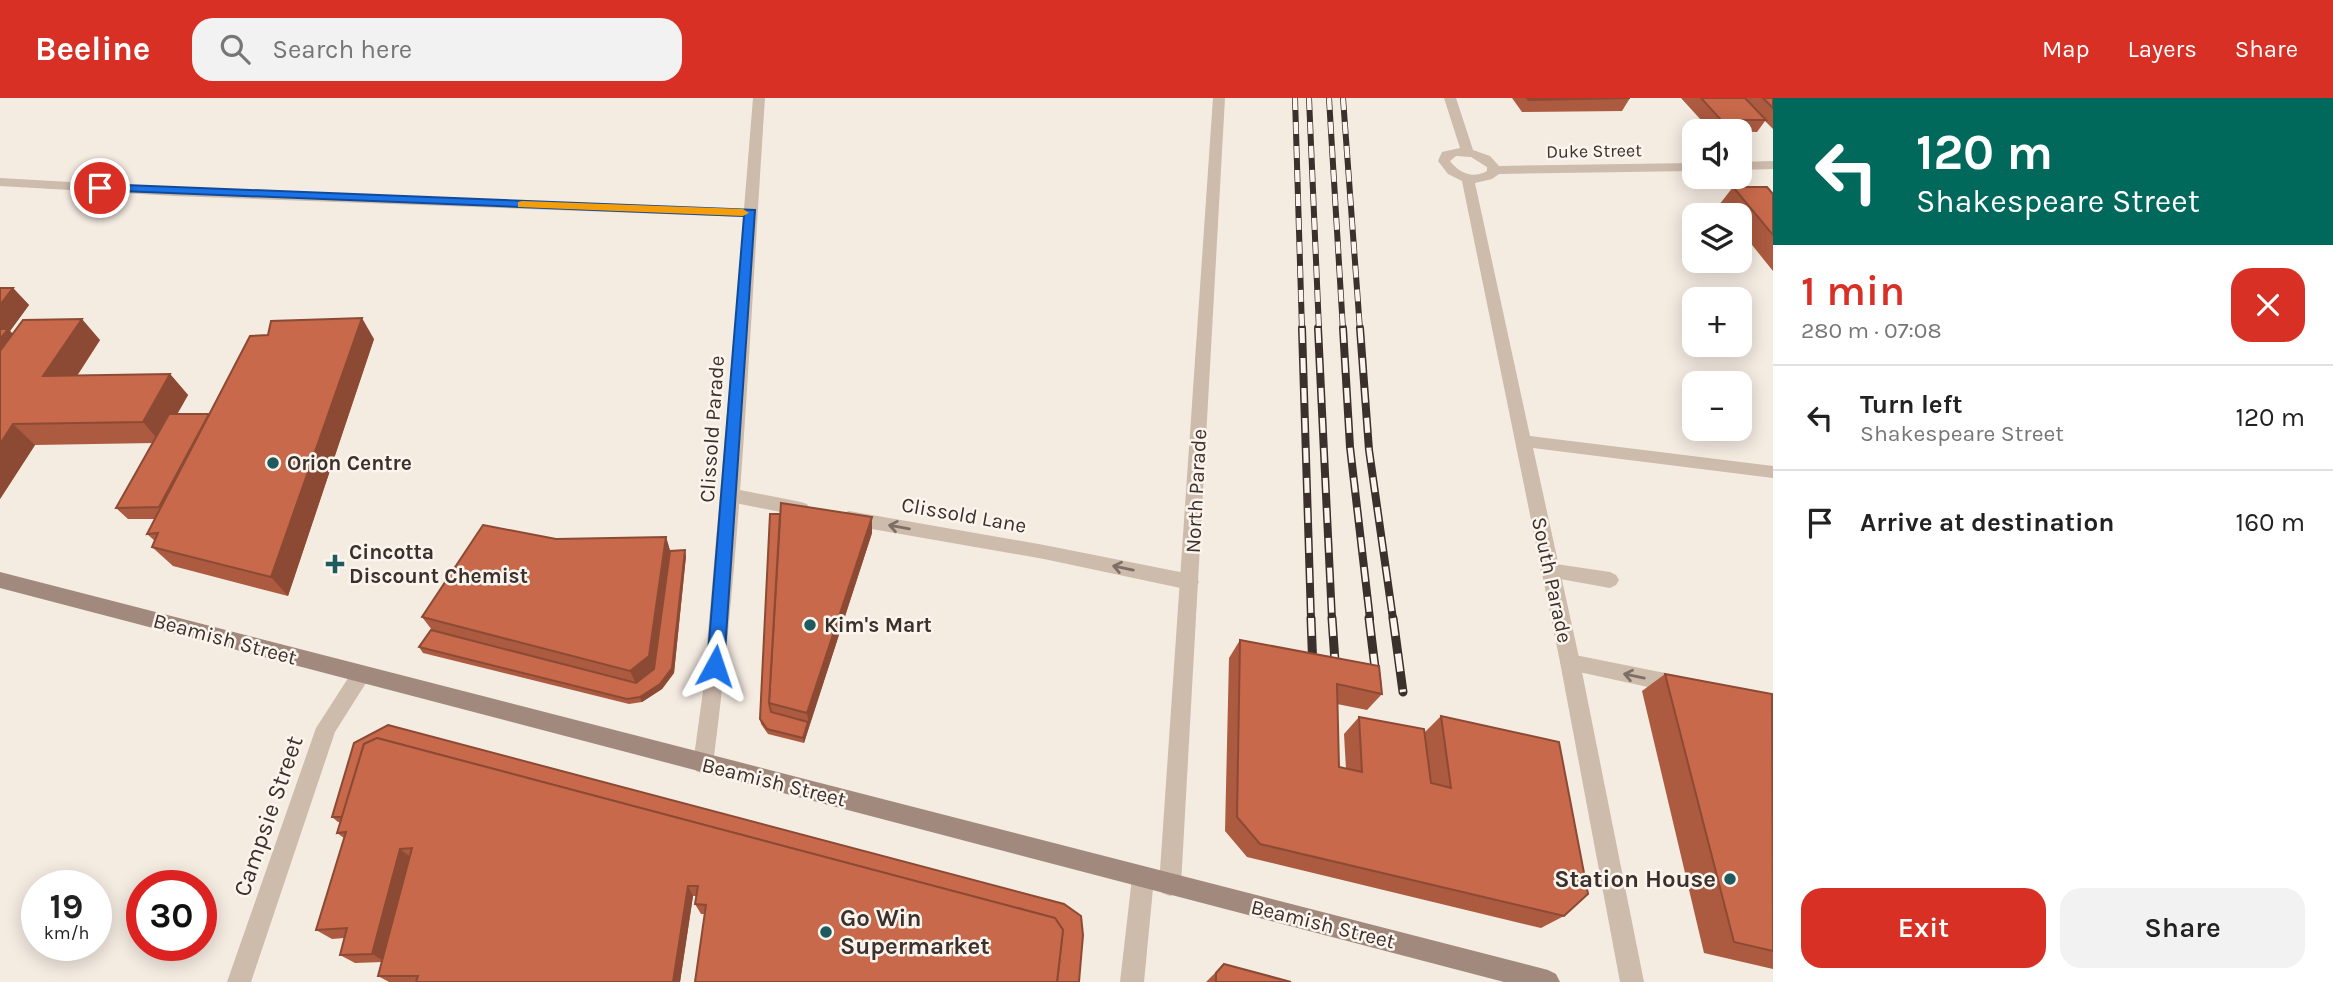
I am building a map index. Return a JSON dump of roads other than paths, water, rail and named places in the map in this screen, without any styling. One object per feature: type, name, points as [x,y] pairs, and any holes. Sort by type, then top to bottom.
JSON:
[{"type":"main road","name":"Beamish Street","points":[[0,580],[361,676],[1548,982]]},
{"type":"street","name":"Clissold Parade","points":[[703,764],[713,691],[730,495],[760,98]]},
{"type":"street","name":"North Parade","points":[[1170,885],[1219,98]]},
{"type":"street","points":[[1450,98],[1466,152]]},
{"type":"street","points":[[1468,178],[1451,172],[1444,162],[1450,153],[1466,152],[1486,159],[1493,170]]},
{"type":"street","points":[[1752,166],[1773,165]]},
{"type":"street","name":"Duke Street","points":[[1468,178],[1486,178],[1493,170],[1682,167]]},
{"type":"street","name":"South Parade","points":[[1468,178],[1570,662],[1632,982]]},
{"type":"street","points":[[0,182],[176,192],[751,213]]},
{"type":"street","points":[[1524,440],[1773,472]]},
{"type":"street","name":"Clissold Lane","points":[[730,495],[1044,552],[1190,582]]},
{"type":"street","points":[[1549,570],[1609,580]]},
{"type":"street","points":[[1570,662],[1697,689]]},
{"type":"street","name":"Campsie Street","points":[[239,982],[326,728],[361,676]]},
{"type":"street","points":[[1132,982],[1143,878]]},
{"type":"railway","points":[[1295,98],[1302,330]]},
{"type":"railway","points":[[1309,98],[1319,330]]},
{"type":"railway","points":[[1329,98],[1343,330]]},
{"type":"railway","points":[[1343,98],[1360,330]]},
{"type":"railway","points":[[1302,328],[1311,619]]},
{"type":"railway","points":[[1318,328],[1332,619]]},
{"type":"railway","points":[[1343,328],[1350,447],[1370,619]]},
{"type":"railway","points":[[1360,328],[1369,450],[1393,619]]},
{"type":"railway","points":[[1311,618],[1313,670]]},
{"type":"railway","points":[[1332,618],[1336,676]]},
{"type":"railway","points":[[1369,618],[1377,684]]},
{"type":"railway","points":[[1393,618],[1403,692]]},
{"type":"place","name":"Orion Centre","points":[[273,463]]},
{"type":"place","name":"Cincotta Discount Chemist","points":[[335,564]]},
{"type":"place","name":"Kim's Mart","points":[[810,625]]},
{"type":"place","name":"Station House","points":[[1730,879]]},
{"type":"place","name":"Go Win Supermarket","points":[[826,932]]}]
